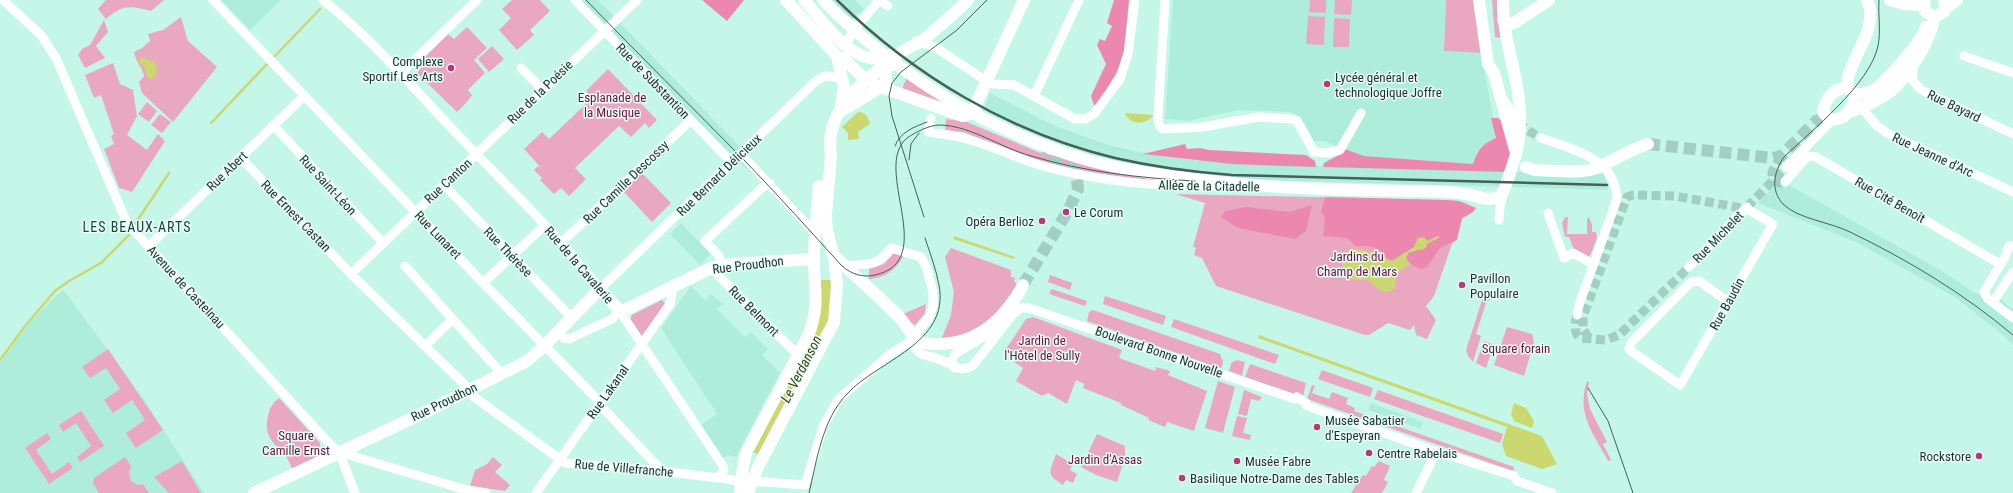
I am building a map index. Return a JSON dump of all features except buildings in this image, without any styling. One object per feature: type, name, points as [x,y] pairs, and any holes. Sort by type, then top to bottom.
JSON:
[{"type":"street","name":"Avenue de Castelnau","points":[[3,0],[41,36],[56,58],[126,223],[339,452]]},
{"type":"street","name":"Rue Lunaret","points":[[213,0],[483,283],[598,399],[662,471]]},
{"type":"street","name":"Rue de la Cavalerie","points":[[323,0],[339,12],[400,74],[561,243],[619,310],[723,466],[724,470],[718,478]]},
{"type":"street","points":[[400,74],[477,0]]},
{"type":"street","name":"Rue de Substantion","points":[[575,0],[732,163]]},
{"type":"street","name":"Rue de la Poésie","points":[[476,154],[637,0]]},
{"type":"street","points":[[786,0],[837,56],[844,87],[841,111]]},
{"type":"street","points":[[804,0],[846,45],[860,56],[880,59],[917,41],[939,50],[988,82],[993,84],[1014,85],[1075,119],[1085,119],[1094,114],[1120,79],[1128,54],[1135,0]]},
{"type":"street","points":[[823,0],[860,36],[896,65],[929,87],[982,117],[1038,142],[1084,159],[1130,170],[1238,184]]},
{"type":"street","points":[[846,45],[853,31],[879,0],[888,6]]},
{"type":"street","points":[[884,88],[885,75],[889,63],[926,33],[930,33],[968,0]]},
{"type":"street","points":[[837,56],[844,58],[865,79],[884,88],[963,116],[972,113],[988,82],[1024,0]]},
{"type":"street","points":[[1034,96],[1079,0]]},
{"type":"street","points":[[1165,0],[1158,116],[1159,125],[1162,129],[1203,127],[1258,117],[1291,119],[1297,121],[1314,152],[1327,153],[1340,150],[1362,113]]},
{"type":"street","points":[[1479,0],[1488,64],[1496,69]]},
{"type":"street","points":[[1486,0],[1499,93],[1514,146],[1523,164],[1534,170],[1584,171],[1595,168],[1627,152],[1648,144]]},
{"type":"street","points":[[1499,220],[1500,207],[1505,187],[1515,158],[1520,125],[1517,89],[1503,16],[1503,0]]},
{"type":"street","points":[[1503,16],[1509,24],[1514,23],[1549,0]]},
{"type":"street","points":[[1849,112],[1851,91],[1850,74],[1869,26],[1871,13],[1867,0]]},
{"type":"street","points":[[1892,0],[1904,4],[1926,6],[1941,15],[1945,4],[1957,0]]},
{"type":"street","points":[[1832,120],[1827,117],[1824,112],[1826,103],[1834,92],[1839,89],[1865,93],[1877,88],[1895,70],[1922,36],[1926,26],[1926,6]]},
{"type":"street","points":[[1786,166],[1832,120],[1838,119],[1849,112],[1873,103],[1893,90],[1912,66],[1931,34],[1926,6]]},
{"type":"street","points":[[1964,56],[2013,73]]},
{"type":"street","points":[[745,485],[834,322],[837,285],[832,253],[828,239],[826,216],[831,155],[829,145],[832,132],[846,99],[865,79],[884,64],[889,63]]},
{"type":"street","name":"Rue Bayard","points":[[1912,66],[1912,81],[1920,90],[2013,134]]},
{"type":"street","points":[[521,68],[543,90]]},
{"type":"street","name":"Rue Bernard Délicieux","points":[[600,289],[820,78],[825,76],[843,78]]},
{"type":"street","points":[[841,111],[884,88]]},
{"type":"street","points":[[1499,93],[1515,117]]},
{"type":"street","name":"Rue Abert","points":[[148,247],[304,96]]},
{"type":"street","points":[[923,102],[928,108],[931,118]]},
{"type":"street","name":"Rue Jeanne d'Arc","points":[[1861,108],[1876,125],[1887,133],[2013,192]]},
{"type":"street","points":[[931,118],[937,111],[946,111]]},
{"type":"street","points":[[972,113],[980,122],[1044,150]]},
{"type":"street","name":"Allée de la Citadelle","points":[[931,118],[928,132],[967,138],[1036,164],[1119,181],[1189,186],[1238,184],[1270,187],[1456,192],[1492,200],[1500,195],[1505,187]]},
{"type":"street","name":"Rue Camille Descossy","points":[[561,243],[691,120]]},
{"type":"street","name":"Rue Saint-Léon","points":[[274,126],[383,243]]},
{"type":"street","points":[[1541,138],[1581,152],[1596,160],[1615,184],[1610,209],[1598,245],[1599,249],[1592,263],[1577,315]]},
{"type":"street","points":[[748,493],[742,467],[748,448],[808,334],[816,309],[814,259],[823,163],[825,150],[829,145]]},
{"type":"street","name":"Rue Canton","points":[[351,274],[476,154]]},
{"type":"street","points":[[741,154],[770,183],[832,253],[855,276],[875,292],[906,324],[914,337],[924,343],[954,343],[970,338],[995,324]]},
{"type":"street","name":"Rue Cité Benoît","points":[[1784,182],[1806,158],[1809,156],[1816,157],[2000,264]]},
{"type":"street","name":"Rue Ernest Castan","points":[[241,158],[351,274],[425,346]]},
{"type":"street","name":"Rue Belmont","points":[[770,183],[763,187],[705,241],[719,256],[716,267],[792,349],[798,352]]},
{"type":"street","name":"Rue Thérèse","points":[[444,185],[572,318]]},
{"type":"street","name":"Rue Michelet","points":[[1689,267],[1747,208],[1772,224]]},
{"type":"street","points":[[1548,213],[1564,258],[1573,253],[1592,263]]},
{"type":"street","name":"Rue Baudin","points":[[1728,302],[1699,281],[1691,282],[1632,342],[1629,349],[1638,357],[1680,385],[1728,302],[1772,224]]},
{"type":"street","points":[[483,283],[545,226]]},
{"type":"street","points":[[2013,246],[2008,246],[2000,264],[1984,292],[1986,296],[2013,318]]},
{"type":"street","points":[[845,266],[876,263],[885,256],[891,248],[921,257],[931,281],[934,297],[931,313],[925,324],[914,337],[914,346],[918,353],[938,359],[954,368]]},
{"type":"street","name":"Rue Proudhon","points":[[619,310],[630,308],[716,267],[814,259]]},
{"type":"street","points":[[405,266],[502,374]]},
{"type":"street","points":[[1993,302],[2013,272]]},
{"type":"street","points":[[837,285],[842,281],[855,276]]},
{"type":"street","points":[[954,368],[952,361],[955,354],[987,336],[1018,296],[1023,285]]},
{"type":"street","name":"Rue Proudhon","points":[[254,493],[267,490],[339,452],[527,361],[600,289]]},
{"type":"street","name":"Rue Lakanal","points":[[536,493],[670,304],[672,294],[670,289]]},
{"type":"street","name":"Boulevard Bonne Nouvelle","points":[[954,368],[965,369],[974,364],[1014,313],[1024,307],[1041,311],[1302,401],[1316,404],[1436,448],[1438,451],[1514,476],[1517,481],[1552,493]]},
{"type":"street","points":[[557,332],[564,338],[569,339],[612,319],[619,310]]},
{"type":"street","points":[[425,346],[453,319]]},
{"type":"street","name":"Rue de Villefranche","points":[[425,346],[464,384],[467,391],[565,463],[662,471],[718,478],[745,485],[805,485],[823,427],[838,400],[890,354],[905,346],[914,337]]},
{"type":"street","points":[[1416,493],[1438,451]]},
{"type":"street","points":[[339,452],[460,491],[486,493]]},
{"type":"street","points":[[339,452],[355,493]]},
{"type":"shaded area","points":[[221,0],[281,0],[250,30]]},
{"type":"shaded area","points":[[578,0],[598,0],[798,207],[803,213],[804,228],[762,182],[738,161]]},
{"type":"shaded area","points":[[702,0],[744,0],[727,21]]},
{"type":"shaded area","points":[[826,0],[855,0],[864,9],[847,23]]},
{"type":"shaded area","points":[[1114,0],[1129,0],[1124,51],[1117,72],[1095,108],[1091,96],[1106,64],[1097,45],[1100,39],[1105,41],[1112,26],[1107,23]]},
{"type":"shaded area","name":"Lycée général et technologique Joffre","points":[[1173,0],[1446,0],[1444,51],[1481,53],[1497,138],[1490,140],[1476,154],[1473,164],[1364,156],[1323,141],[1314,141],[1301,117],[1290,112],[1238,110],[1188,121],[1165,119]]},
{"type":"shaded area","points":[[990,93],[1055,126],[1112,146],[1164,157],[1231,164],[1604,174],[1608,190],[1230,179],[1181,174],[1108,160],[1050,140],[1012,124],[983,110]]},
{"type":"shaded area","points":[[1491,118],[1498,118],[1503,122],[1512,152],[1506,172],[1323,167],[1324,163],[1339,155],[1342,148],[1364,156],[1473,164],[1476,155],[1481,148],[1487,142],[1496,138]]},
{"type":"shaded area","points":[[1185,144],[1187,149],[1200,148],[1209,150],[1306,155],[1315,161],[1316,167],[1231,164],[1143,154]]},
{"type":"shaded area","points":[[1780,180],[1942,271],[1975,293],[2001,300],[2013,310],[2013,345],[1955,297],[1856,242],[1758,203]]},
{"type":"shaded area","points":[[1325,197],[1459,201],[1476,208],[1473,212],[1462,218],[1457,240],[1440,248],[1427,267],[1421,269],[1411,265],[1406,259],[1408,253],[1423,250],[1417,241],[1414,247],[1392,261],[1386,258],[1380,250],[1366,246],[1357,247],[1347,238],[1323,236],[1325,217],[1321,212]]},
{"type":"shaded area","points":[[1312,205],[1306,231],[1295,239],[1238,228],[1221,217],[1226,211],[1246,207],[1289,212]]},
{"type":"shaded area","points":[[681,223],[711,254],[700,265],[670,234]]},
{"type":"shaded area","points":[[691,286],[705,300],[711,294],[723,304],[717,309],[745,337],[751,332],[768,349],[762,355],[780,373],[736,457],[728,455],[722,458],[700,426],[717,414],[661,328]]},
{"type":"shaded area","points":[[63,289],[145,401],[204,493],[0,493],[0,363],[29,323]]},
{"type":"shaded area","points":[[1370,403],[1423,422],[1421,429],[1368,410]]},
{"type":"green space","points":[[106,0],[164,0],[151,11],[132,7],[117,11],[106,19],[98,9]]},
{"type":"green space","points":[[512,0],[540,0],[550,11],[530,30],[534,35],[517,50],[499,30],[511,18],[502,9]]},
{"type":"green space","points":[[1310,0],[1326,0],[1326,13],[1309,12]]},
{"type":"green space","points":[[1335,0],[1352,0],[1351,15],[1334,14]]},
{"type":"green space","points":[[1446,0],[1476,0],[1481,53],[1444,51]]},
{"type":"green space","points":[[1492,0],[1499,0],[1501,38],[1495,37]]},
{"type":"green space","points":[[1308,16],[1325,17],[1324,45],[1306,44]]},
{"type":"green space","points":[[181,17],[188,41],[217,67],[173,122],[142,93],[139,82],[144,76],[134,52],[142,48],[150,41],[148,34],[163,30]]},
{"type":"green space","points":[[1334,18],[1350,19],[1349,47],[1333,47]]},
{"type":"green space","points":[[104,20],[108,32],[96,46],[105,58],[85,68],[78,55],[82,49],[90,45]]},
{"type":"green space","name":"Complexe Sportif Les Arts","points":[[467,27],[487,48],[474,60],[485,73],[468,90],[472,95],[457,112],[417,73],[425,64],[422,60],[448,34],[454,39]]},
{"type":"green space","points":[[492,46],[504,59],[489,72],[478,59]]},
{"type":"green space","points":[[113,63],[120,84],[133,90],[137,116],[127,135],[147,150],[158,134],[165,141],[132,192],[119,188],[104,149],[114,144],[111,136],[114,134],[101,95],[94,98],[85,75]]},
{"type":"green space","name":"Esplanade de la Musique","points":[[608,69],[657,120],[649,128],[645,123],[631,137],[619,126],[575,168],[586,179],[569,196],[561,188],[554,194],[540,180],[542,178],[534,170],[538,166],[543,170],[524,149],[542,132],[549,139],[592,98],[586,91]]},
{"type":"green space","points":[[908,75],[949,107],[902,89]]},
{"type":"green space","points":[[147,102],[157,111],[149,122],[138,114]]},
{"type":"green space","points":[[160,114],[171,122],[162,133],[151,125]]},
{"type":"green space","points":[[946,119],[967,122],[1038,152],[1054,156],[1056,151],[1157,175],[1157,181],[1101,174],[1051,164],[1009,151],[964,132],[945,131]]},
{"type":"green space","points":[[641,172],[671,203],[652,222],[622,190]]},
{"type":"green space","name":"Jardins du Champ de Mars","points":[[1175,194],[1445,200],[1459,201],[1476,208],[1473,212],[1462,219],[1457,238],[1452,244],[1434,296],[1426,306],[1436,320],[1427,339],[1416,335],[1414,325],[1410,330],[1388,323],[1369,335],[1365,335],[1216,286],[1202,258],[1194,255],[1196,248],[1193,247],[1205,203]]},
{"type":"green space","points":[[1565,217],[1568,217],[1567,234],[1587,234],[1587,219],[1589,217],[1592,225],[1592,232],[1596,232],[1597,238],[1589,257],[1574,250],[1569,237],[1565,237],[1562,223]]},
{"type":"green space","points":[[951,248],[1011,270],[1011,277],[1015,278],[1014,282],[1018,284],[988,322],[969,333],[942,338],[951,315],[954,292],[945,257]]},
{"type":"green space","points":[[895,252],[904,255],[894,269],[880,277],[869,279],[869,269],[884,264]]},
{"type":"green space","points":[[1050,275],[1072,283],[1070,290],[1048,282]]},
{"type":"green space","points":[[1052,289],[1087,301],[1085,306],[1052,295],[1049,293]]},
{"type":"green space","points":[[1488,295],[1491,298],[1486,303],[1476,334],[1481,336],[1473,362],[1468,356],[1466,350],[1483,297]]},
{"type":"green space","points":[[1105,296],[1166,316],[1163,325],[1103,304]]},
{"type":"green space","points":[[662,300],[666,305],[642,338],[630,320],[632,315]]},
{"type":"green space","points":[[926,304],[925,313],[915,325],[907,320],[903,314]]},
{"type":"green space","points":[[1093,310],[1220,354],[1223,362],[1222,367],[1219,368],[1087,321],[1089,312]]},
{"type":"green space","name":"Jardin de l'Hôtel de Sully","points":[[1033,317],[1122,350],[1119,358],[1155,371],[1156,367],[1170,371],[1168,375],[1207,391],[1194,431],[1167,422],[1165,427],[1148,420],[1149,418],[1121,405],[1121,403],[1083,388],[1084,384],[1076,380],[1067,404],[1048,393],[1042,396],[1016,381],[1023,368],[1014,362],[1018,356],[1006,349],[1026,319]]},
{"type":"green space","points":[[1174,319],[1279,355],[1275,364],[1171,327]]},
{"type":"green space","name":"Square forain","points":[[1507,327],[1532,334],[1534,342],[1524,376],[1494,365]]},
{"type":"green space","points":[[1484,341],[1494,345],[1486,368],[1476,363]]},
{"type":"green space","points":[[108,349],[163,430],[136,448],[126,433],[145,420],[132,400],[113,413],[104,400],[120,389],[106,368],[90,378],[82,367]]},
{"type":"green space","points":[[1237,360],[1245,362],[1242,376],[1229,371],[1231,363]]},
{"type":"green space","points":[[1250,364],[1306,383],[1303,397],[1245,377]]},
{"type":"green space","points":[[1322,370],[1373,388],[1370,397],[1318,379]]},
{"type":"green space","points":[[1218,381],[1235,387],[1223,433],[1205,428]]},
{"type":"green space","points":[[1587,381],[1589,382],[1587,394],[1590,409],[1607,442],[1603,444],[1611,460],[1608,461],[1592,432],[1585,414],[1584,393]]},
{"type":"green space","points":[[1312,385],[1315,386],[1312,393],[1329,399],[1332,392],[1348,398],[1346,404],[1355,408],[1354,411],[1514,467],[1513,471],[1307,399]]},
{"type":"green space","points":[[1244,390],[1262,397],[1259,401],[1251,399],[1247,416],[1238,414]]},
{"type":"green space","points":[[1378,390],[1503,434],[1500,443],[1374,399]]},
{"type":"green space","name":"Square Camille Ernst","points":[[279,398],[320,443],[319,456],[292,469],[285,456],[271,440],[268,433],[267,426],[269,413],[272,406]]},
{"type":"green space","points":[[81,411],[104,446],[80,462],[77,457],[91,446],[76,423],[63,432],[59,425]]},
{"type":"green space","points":[[1237,416],[1247,418],[1243,433],[1251,435],[1250,440],[1232,436]]},
{"type":"green space","points":[[47,433],[51,439],[36,450],[52,474],[69,462],[73,468],[49,484],[25,448]]},
{"type":"green space","name":"Jardin d'Assas","points":[[1097,434],[1125,446],[1125,458],[1117,482],[1096,475],[1081,467]]},
{"type":"green space","points":[[1056,454],[1073,464],[1070,470],[1077,474],[1073,483],[1066,480],[1063,485],[1051,475],[1050,472]]},
{"type":"green space","points":[[125,457],[131,466],[129,472],[131,481],[138,485],[143,484],[149,493],[99,493],[93,483],[94,478]]},
{"type":"green space","points":[[493,457],[502,465],[495,472],[510,485],[505,491],[470,486],[475,470],[487,464]]},
{"type":"green space","points":[[182,461],[201,493],[169,493],[154,477]]},
{"type":"green space","points":[[1379,461],[1390,466],[1384,480],[1388,482],[1382,493],[1351,493],[1363,475],[1366,476],[1372,466],[1374,467]]},
{"type":"water","points":[[145,57],[147,60],[154,61],[156,66],[157,72],[153,79],[147,77],[144,66],[139,63],[140,58]]},
{"type":"water","points":[[858,112],[866,115],[870,124],[858,132],[859,139],[848,140],[848,133],[842,127]]},
{"type":"water","points":[[1125,113],[1154,115],[1147,121],[1138,123],[1127,117]]},
{"type":"water","points":[[954,236],[1015,257],[1014,259],[953,239]]},
{"type":"water","points":[[1424,237],[1428,242],[1426,248],[1408,253],[1406,259],[1411,265],[1405,267],[1396,275],[1395,288],[1391,291],[1387,292],[1380,290],[1367,280],[1354,280],[1342,273],[1342,261],[1348,250],[1356,249],[1378,253],[1382,252],[1385,258],[1392,261],[1414,247],[1418,238]]},
{"type":"water","name":"Le Verdanson","points":[[819,280],[833,280],[831,316],[758,454],[751,452],[812,336]]},
{"type":"water","points":[[1259,335],[1542,436],[1557,464],[1542,469],[1506,456],[1502,444],[1507,427],[1258,338]]},
{"type":"water","points":[[1514,403],[1526,408],[1534,421],[1532,428],[1514,421],[1511,414]]},
{"type":"waterway","points":[[275,56],[320,9]]},
{"type":"waterway","points":[[211,123],[268,63]]},
{"type":"waterway","points":[[135,224],[169,173]]},
{"type":"waterway","points":[[0,360],[25,326],[55,291],[69,281],[101,263],[129,235]]},
{"type":"waterway","points":[[1428,242],[1438,237]]},
{"type":"tunnel","points":[[1648,144],[1773,158],[1781,156],[1816,121],[1827,117]]},
{"type":"tunnel","points":[[1518,122],[1527,130],[1541,138]]},
{"type":"tunnel","points":[[1023,285],[1069,209],[1078,189],[1074,172],[1068,165],[1044,150]]},
{"type":"tunnel","points":[[1781,156],[1772,172],[1772,179],[1778,183],[1785,182]]},
{"type":"tunnel","points":[[1747,207],[1786,167]]},
{"type":"tunnel","points":[[1589,338],[1583,329],[1583,317],[1627,197],[1633,195],[1675,196],[1747,209]]},
{"type":"tunnel","points":[[1577,315],[1575,330],[1580,338],[1606,340],[1619,335],[1689,267]]},
{"type":"tram line","points":[[586,0],[745,161],[842,266],[857,275],[871,276],[894,266],[902,252],[904,233],[896,170],[898,152],[907,138],[918,131],[931,126],[952,126],[964,129],[1020,152],[1051,162],[1133,176],[1195,181]]},
{"type":"tram line","points":[[924,217],[892,116],[889,96],[892,83],[901,72],[957,30],[987,0]]},
{"type":"tram line","points":[[1879,0],[1879,40],[1873,61],[1864,76],[1852,91],[1824,120],[1784,157],[1776,174],[1776,193],[1783,204],[1789,209],[1806,217],[1850,232],[1914,266],[1955,291],[2013,335]]},
{"type":"tram line","points":[[895,146],[900,137],[912,128],[927,122]]},
{"type":"tram line","points":[[909,160],[911,144],[919,133]]},
{"type":"tram line","points":[[809,493],[826,428],[839,404],[860,382],[909,349],[923,336],[934,322],[939,305],[939,285],[935,267],[925,238]]},
{"type":"tram line","points":[[1588,388],[1608,421],[1633,493]]},
{"type":"railway","points":[[837,0],[866,27],[898,53],[965,98],[1001,117],[1038,133],[1076,147],[1115,158],[1173,169],[1232,175],[1607,185]]},
{"type":"place","name":"Complexe Sportif Les Arts","points":[[451,68]]},
{"type":"place","name":"Lycée général et technologique Joffre","points":[[1327,84]]},
{"type":"place","name":"Le Corum","points":[[1066,212]]},
{"type":"place","name":"Opéra Berlioz","points":[[1042,221]]},
{"type":"place","name":"Pavillon Populaire","points":[[1462,285]]},
{"type":"place","name":"Musée Sabatier d'Espeyran","points":[[1317,427]]},
{"type":"place","name":"Centre Rabelais","points":[[1369,453]]},
{"type":"place","name":"Rockstore","points":[[1979,456]]},
{"type":"place","name":"Musée Fabre","points":[[1237,461]]},
{"type":"place","name":"Basilique Notre-Dame des Tables","points":[[1182,478]]},
{"type":"district","name":"LES BEAUX-ARTS","points":[[137,227]]}]
